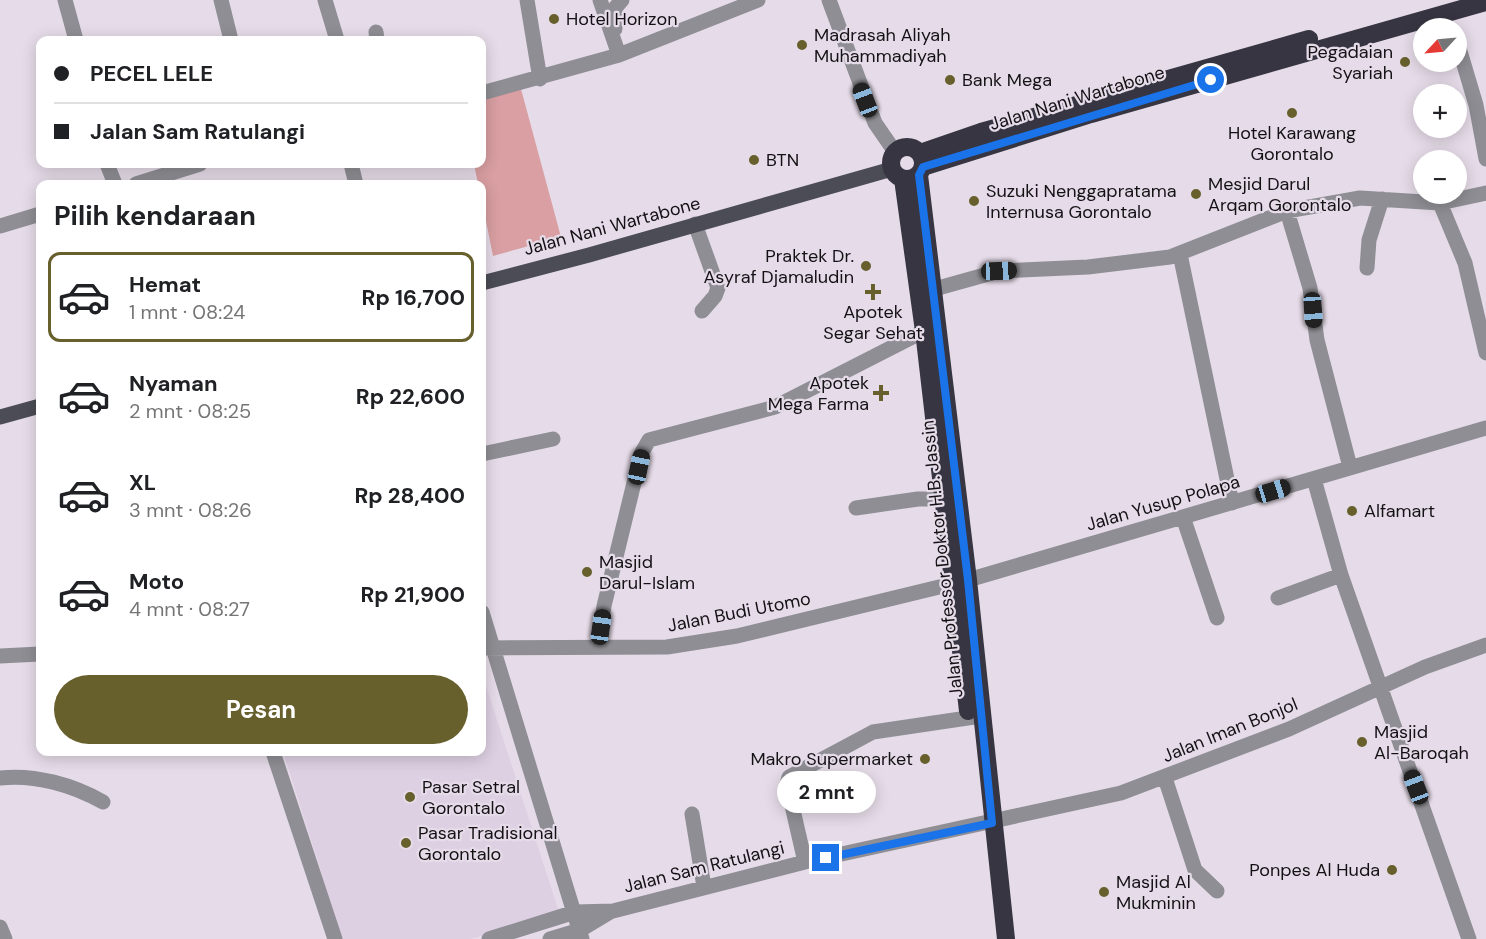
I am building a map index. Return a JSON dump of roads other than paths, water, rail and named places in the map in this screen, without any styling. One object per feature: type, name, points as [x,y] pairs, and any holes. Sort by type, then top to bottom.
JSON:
[{"type":"highway","name":"Jalan Nani Wartabone","points":[[909,166],[981,132],[1165,87],[1486,2]]},
{"type":"highway","name":"Jalan Professor Doktor H.B. Jassin","points":[[909,166],[931,290],[943,499],[961,582]]},
{"type":"highway","name":"Jalan Professor Doktor H.B. Jassin","points":[[909,166],[924,331],[939,406],[961,582],[986,824],[994,939]]},
{"type":"highway","name":"Jalan Professor Doktor H.B. Jassin","points":[[986,824],[1006,939]]},
{"type":"main road","name":"Jalan Nani Wartabone","points":[[486,282],[909,166]]},
{"type":"main road","points":[[0,417],[36,407]]},
{"type":"street","points":[[65,0],[75,36]]},
{"type":"street","points":[[221,0],[230,36]]},
{"type":"street","points":[[325,0],[336,36]]},
{"type":"street","points":[[527,0],[540,79]]},
{"type":"street","points":[[600,0],[617,49]]},
{"type":"street","points":[[617,49],[615,8],[622,0]]},
{"type":"street","points":[[486,92],[540,79],[617,49],[758,0]]},
{"type":"street","points":[[829,0],[874,123],[909,166]]},
{"type":"street","points":[[1466,72],[1476,105],[1486,159]]},
{"type":"street","points":[[149,180],[187,168]]},
{"type":"street","points":[[1467,197],[1486,193]]},
{"type":"street","points":[[931,290],[999,271],[1098,266],[1180,254],[1259,220],[1287,211],[1360,198],[1413,201]]},
{"type":"street","points":[[1367,268],[1369,240],[1382,199]]},
{"type":"street","points":[[1440,204],[1465,263],[1486,352]]},
{"type":"street","points":[[1287,211],[1310,288],[1317,340],[1350,467]]},
{"type":"street","points":[[1,225],[36,215]]},
{"type":"street","points":[[695,225],[718,288],[715,296],[702,311]]},
{"type":"street","points":[[1180,254],[1232,503]]},
{"type":"street","points":[[598,647],[604,606],[641,454],[649,440],[775,407],[924,331]]},
{"type":"street","name":"Jalan Yusup Polapa","points":[[961,582],[1486,428]]},
{"type":"street","points":[[486,453],[553,439]]},
{"type":"street","points":[[1314,479],[1341,576],[1469,939]]},
{"type":"street","points":[[856,508],[918,499],[943,499]]},
{"type":"street","points":[[1183,517],[1217,618]]},
{"type":"street","points":[[1278,598],[1341,576]]},
{"type":"street","name":"Jalan Budi Utomo","points":[[487,648],[667,647],[737,636],[961,582]]},
{"type":"street","name":"Jalan Iman Bonjol","points":[[986,824],[1120,793],[1165,778],[1289,729],[1380,687],[1486,645]]},
{"type":"street","points":[[487,648],[581,935]]},
{"type":"street","points":[[0,656],[36,654]]},
{"type":"street","points":[[805,862],[787,784],[789,777],[873,732],[975,717]]},
{"type":"street","points":[[274,756],[335,939]]},
{"type":"street","points":[[0,778],[14,777],[58,784],[84,791],[103,802]]},
{"type":"street","points":[[1165,778],[1195,870],[1217,891]]},
{"type":"street","points":[[692,814],[704,887]]},
{"type":"street","name":"Jalan Sam Ratulangi","points":[[489,939],[575,912],[612,910],[805,862],[986,824]]},
{"type":"street","name":"Jalan Sam Ratulangi","points":[[550,939],[581,935],[612,910]]},
{"type":"street","points":[[0,927],[5,939]]},
{"type":"place","name":"Hotel Horizon","points":[[554,19]]},
{"type":"place","name":"Madrasah Aliyah Muhammadiyah","points":[[802,45]]},
{"type":"place","name":"Pegadaian Syariah","points":[[1405,62]]},
{"type":"place","name":"Bank Mega","points":[[950,80]]},
{"type":"place","name":"Hotel Karawang Gorontalo","points":[[1292,113]]},
{"type":"place","name":"BTN","points":[[754,160]]},
{"type":"place","name":"Mesjid Darul Arqam Gorontalo","points":[[1196,194]]},
{"type":"place","name":"Suzuki Nenggapratama Internusa Gorontalo","points":[[974,201]]},
{"type":"place","name":"Praktek Dr. Asyraf Djamaludin","points":[[866,266]]},
{"type":"place","name":"Apotek Segar Sehat","points":[[873,292]]},
{"type":"place","name":"Apotek Mega Farma","points":[[881,393]]},
{"type":"place","name":"Alfamart","points":[[1352,511]]},
{"type":"place","name":"Masjid Darul-Islam","points":[[587,572]]},
{"type":"place","name":"Masjid Al-Baroqah","points":[[1362,742]]},
{"type":"place","name":"Makro Supermarket","points":[[925,759]]},
{"type":"place","name":"Pasar Setral Gorontalo","points":[[410,797]]},
{"type":"place","name":"Pasar Tradisional Gorontalo","points":[[406,843]]},
{"type":"place","name":"Ponpes Al Huda","points":[[1392,870]]},
{"type":"place","name":"Masjid Al Mukminin","points":[[1104,892]]}]
